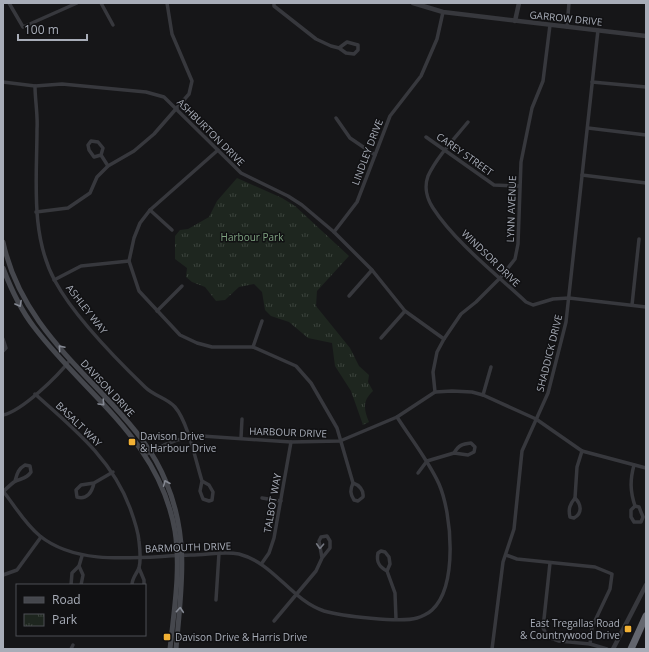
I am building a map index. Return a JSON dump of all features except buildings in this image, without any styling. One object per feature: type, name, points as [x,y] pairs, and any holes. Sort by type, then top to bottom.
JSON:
[{"type":"highway","points":[[631,649],[646,616]]},
{"type":"main road","name":"DAVISON DRIVE","points":[[3,242],[7,261],[27,305],[45,330],[70,360],[142,439],[166,481],[173,501],[183,555],[176,649]]},
{"type":"main road","name":"DAVISON DRIVE","points":[[3,268],[21,308],[34,327],[66,365],[125,428],[145,455],[167,501],[175,531],[177,555],[177,575],[170,649]]},
{"type":"street","points":[[9,3],[23,26],[77,3]]},
{"type":"street","points":[[101,3],[113,26]]},
{"type":"street","points":[[36,212],[68,208],[90,193],[98,177],[108,166],[134,151],[154,134],[178,110],[190,94],[192,81],[172,34],[167,3]]},
{"type":"street","points":[[274,3],[274,6],[316,39],[339,48],[346,53],[354,54],[358,50],[358,45],[347,42],[339,48]]},
{"type":"street","name":"GARROW DRIVE","points":[[414,3],[443,12],[646,36]]},
{"type":"street","points":[[515,21],[519,3]]},
{"type":"street","points":[[567,27],[569,3]]},
{"type":"street","name":"LINDLEY DRIVE","points":[[334,232],[357,202],[390,116],[421,76],[436,39],[443,12]]},
{"type":"street","name":"LYNN AVENUE","points":[[435,392],[433,372],[437,352],[444,339],[461,314],[476,302],[500,278],[514,259],[518,244],[521,162],[532,108],[543,81],[550,25]]},
{"type":"street","name":"SHADDICK DRIVE","points":[[492,649],[501,570],[514,529],[522,451],[548,393],[566,322],[598,30]]},
{"type":"street","name":"ASHBURTON DRIVE","points":[[3,82],[35,86],[62,84],[146,92],[164,97],[241,173],[288,196],[302,205],[334,232],[372,270],[405,311],[444,339]]},
{"type":"street","points":[[592,82],[646,87]]},
{"type":"street","name":"ASHLEY WAY","points":[[35,86],[38,126],[36,212],[44,253],[54,280],[68,302],[86,324],[124,365],[152,394],[170,402],[176,408],[182,419],[202,481]]},
{"type":"street","points":[[336,118],[350,138],[375,156]]},
{"type":"street","name":"WINDSOR DRIVE","points":[[468,122],[445,150],[428,177],[426,193],[433,208],[458,238],[526,302],[533,305],[569,298],[646,307]]},
{"type":"street","points":[[588,128],[646,135]]},
{"type":"street","name":"CAREY STREET","points":[[426,137],[494,185],[519,186]]},
{"type":"street","points":[[101,155],[94,157],[89,150],[88,145],[91,141],[98,142],[103,148],[101,155],[108,166]]},
{"type":"street","points":[[218,150],[150,210],[140,223],[134,238],[129,261],[139,291],[180,335],[197,343],[212,347],[253,347],[296,366],[306,376],[337,428],[352,483],[350,489],[351,496],[354,500],[358,501],[364,494],[358,485],[352,483]]},
{"type":"street","points":[[582,175],[646,183]]},
{"type":"street","points":[[150,210],[172,230]]},
{"type":"street","points":[[632,305],[639,239]]},
{"type":"street","points":[[54,280],[81,266],[129,261]]},
{"type":"street","points":[[349,296],[372,270]]},
{"type":"street","points":[[157,311],[182,286]]},
{"type":"street","points":[[381,338],[405,311]]},
{"type":"street","points":[[253,347],[262,321]]},
{"type":"street","points":[[3,339],[6,348],[3,351]]},
{"type":"street","points":[[3,416],[11,414],[21,407],[70,360]]},
{"type":"street","points":[[483,395],[491,367]]},
{"type":"street","name":"HARBOUR DRIVE","points":[[150,452],[164,444],[188,438],[213,436],[292,442],[340,442],[397,417],[435,392],[452,390],[483,395],[536,419],[582,451],[646,468]]},
{"type":"street","name":"BASALT WAY","points":[[35,394],[90,444],[113,472],[125,495],[135,521],[139,539],[138,568]]},
{"type":"street","name":"BARMOUTH DRIVE","points":[[3,492],[30,527],[41,537],[61,548],[82,556],[139,556],[219,553],[238,554],[262,563],[296,594],[313,606],[325,611],[338,614],[396,619],[417,618],[432,610],[442,596],[447,576],[450,531],[446,509],[439,486],[427,461],[397,417]]},
{"type":"street","points":[[241,438],[242,418]]},
{"type":"street","name":"TALBOT WAY","points":[[262,563],[269,553],[274,538],[292,442]]},
{"type":"street","points":[[418,473],[427,461],[454,453],[468,455],[474,452],[475,447],[471,443],[464,443],[458,446],[454,453]]},
{"type":"street","points":[[575,498],[579,502],[580,508],[579,513],[574,518],[570,517],[569,512],[570,504],[575,498],[577,467],[582,451]]},
{"type":"street","points":[[145,455],[150,452]]},
{"type":"street","points":[[3,492],[15,481],[25,479],[29,476],[31,472],[30,466],[24,465],[21,467],[17,473],[15,481]]},
{"type":"street","points":[[634,465],[630,481],[630,491],[635,506],[639,507],[643,517],[641,522],[638,523],[634,522],[631,517],[631,510],[635,506]]},
{"type":"street","points":[[94,484],[88,495],[84,498],[77,497],[76,490],[81,485],[94,484],[113,472]]},
{"type":"street","points":[[202,481],[209,485],[213,492],[212,500],[203,500],[200,491],[202,481]]},
{"type":"street","points":[[262,498],[281,501]]},
{"type":"street","points":[[274,621],[316,571],[322,558],[330,548],[330,541],[327,536],[321,537],[319,541],[322,558]]},
{"type":"street","points":[[3,574],[17,570],[41,537]]},
{"type":"street","points":[[387,571],[390,564],[389,557],[385,552],[381,551],[378,553],[378,564],[387,571],[394,593],[396,619]]},
{"type":"street","points":[[216,600],[219,553]]},
{"type":"street","points":[[506,555],[517,559],[595,567],[612,574],[610,589],[592,627],[590,644]]},
{"type":"street","points":[[71,584],[72,573],[79,566],[82,556]]},
{"type":"street","points":[[550,563],[544,628],[548,637],[559,641],[590,644],[607,649]]},
{"type":"street","points":[[79,566],[83,575],[81,584]]},
{"type":"street","points":[[132,584],[133,578],[138,568]]},
{"type":"street","points":[[138,568],[144,580],[144,584]]},
{"type":"street","points":[[613,649],[646,585]]},
{"type":"street","points":[[71,649],[73,645]]},
{"type":"green space","name":"Harbour Park","points":[[237,178],[282,198],[295,206],[349,256],[317,291],[316,306],[350,348],[359,366],[369,375],[368,382],[373,391],[367,398],[365,410],[369,422],[363,425],[351,391],[335,366],[332,343],[308,338],[289,322],[271,316],[265,310],[262,292],[254,284],[239,287],[225,300],[216,301],[205,287],[192,282],[186,277],[187,268],[175,259],[175,236],[180,230],[188,229],[209,217],[217,201]]},
{"type":"place","name":"Davison Drive & Harbour Drive","points":[[132,442]]},
{"type":"place","name":"East Tregallas Road & Countrywood Drive","points":[[628,629]]},
{"type":"place","name":"Davison Drive & Harris Drive","points":[[167,637]]}]
